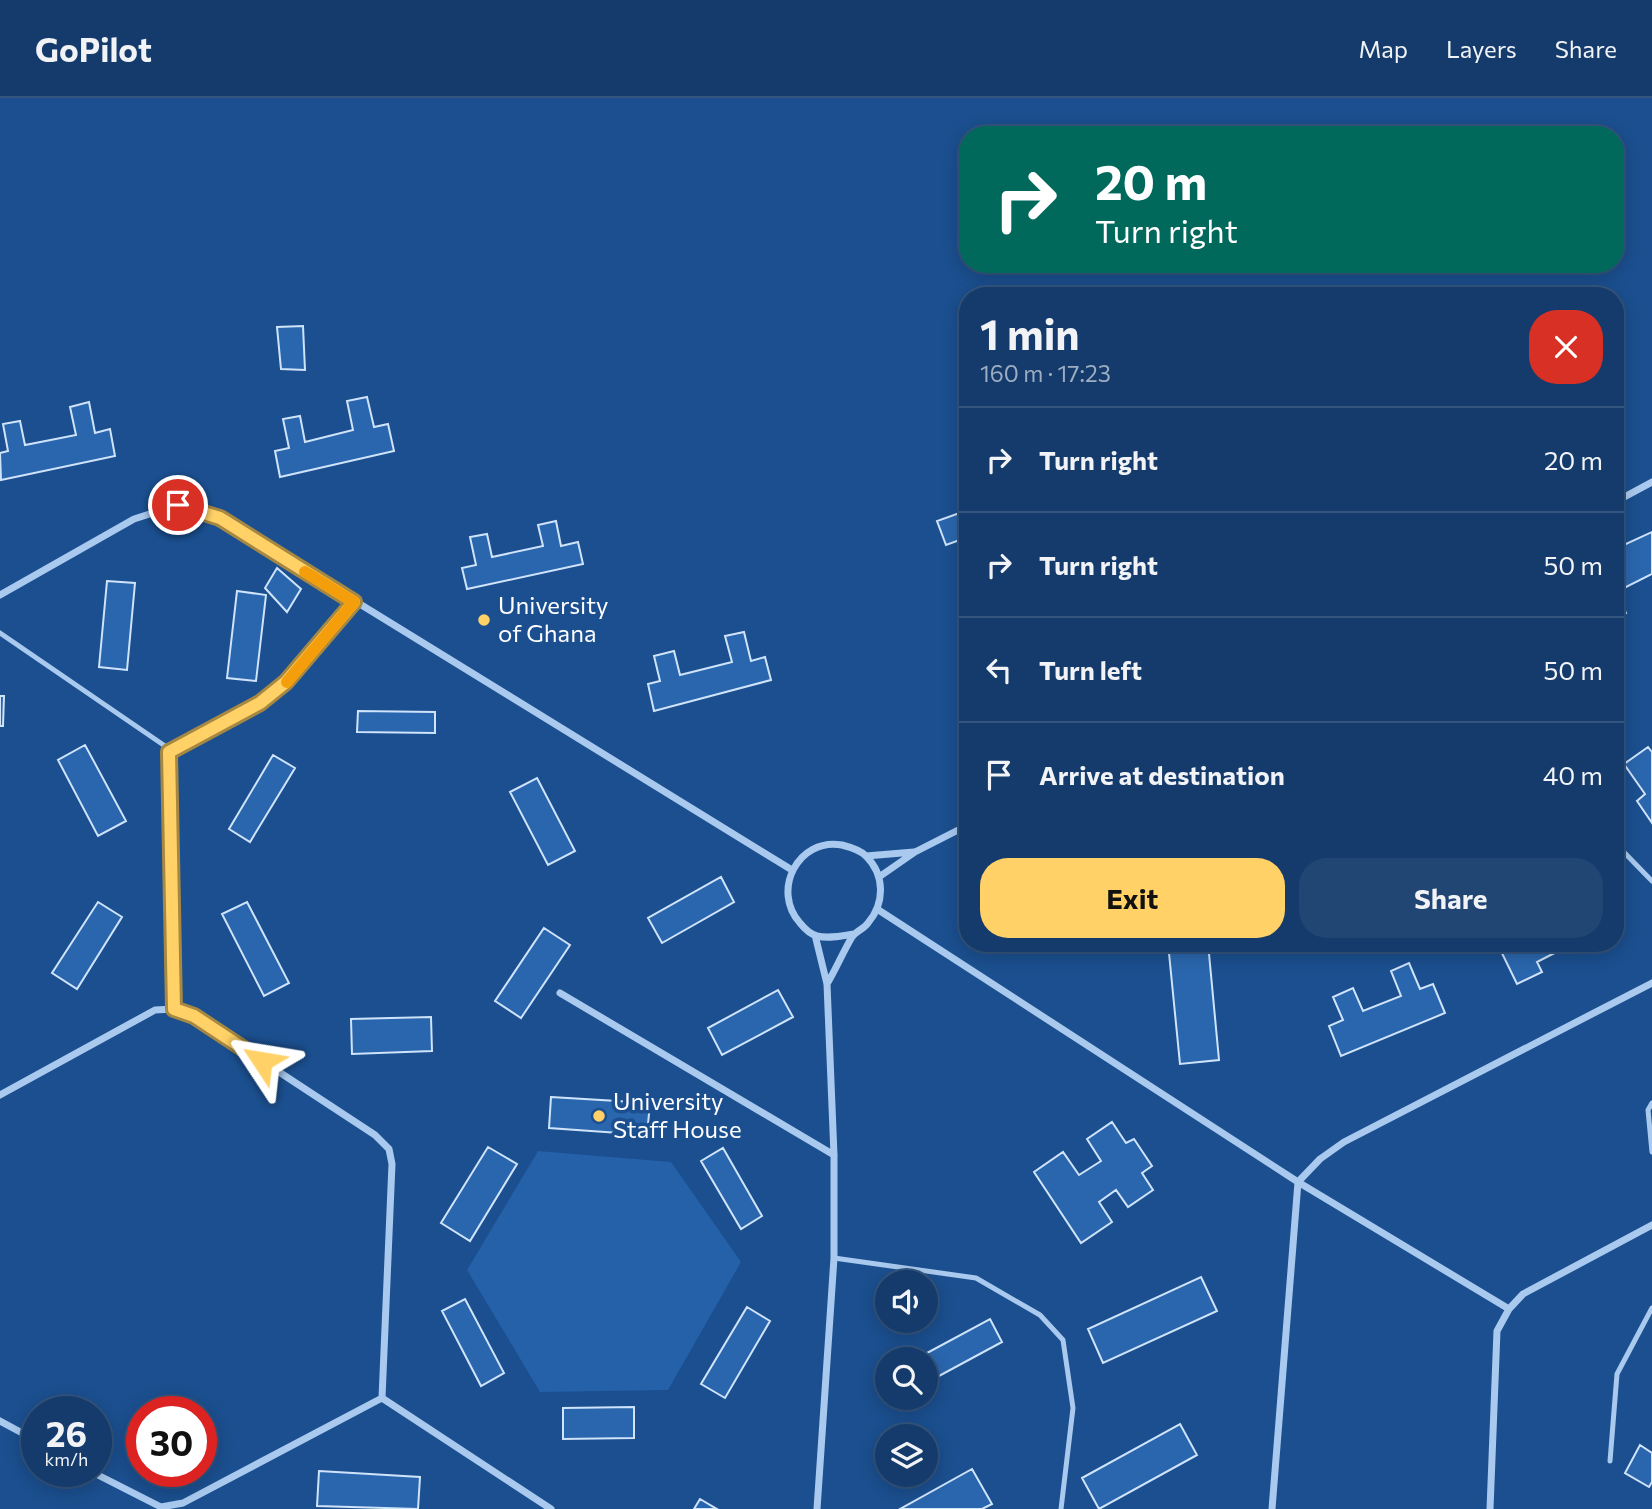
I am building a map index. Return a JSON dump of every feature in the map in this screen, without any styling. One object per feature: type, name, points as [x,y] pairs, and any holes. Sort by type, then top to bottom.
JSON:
[{"type":"street","points":[[1624,497],[1652,482]]},
{"type":"street","points":[[0,595],[134,519],[178,505],[220,518],[792,870]]},
{"type":"street","points":[[879,877],[915,852],[959,830]]},
{"type":"street","points":[[834,844],[851,847],[866,856],[879,877],[881,896],[867,926],[854,934],[836,937],[815,935],[794,917],[788,902],[787,886],[792,870],[803,856],[817,847],[834,844]]},
{"type":"street","points":[[866,856],[915,852]]},
{"type":"street","points":[[877,909],[1298,1182],[1509,1309]]},
{"type":"street","points":[[827,984],[854,934]]},
{"type":"street","points":[[815,935],[827,984],[834,1155],[834,1258],[817,1509]]},
{"type":"street","points":[[1272,1509],[1298,1182],[1320,1158],[1343,1142],[1652,983]]},
{"type":"street","points":[[560,993],[834,1155]]},
{"type":"street","points":[[0,1095],[155,1010],[174,1009],[194,1016],[375,1135],[389,1149],[392,1164],[383,1398]]},
{"type":"street","points":[[1490,1509],[1497,1331],[1509,1309],[1523,1294],[1652,1225]]},
{"type":"street","points":[[112,1482],[161,1508],[183,1503],[383,1398]]},
{"type":"street","points":[[383,1398],[551,1509]]},
{"type":"street","points":[[0,1421],[21,1432]]},
{"type":"lane","points":[[169,752],[260,703],[286,682],[354,602]]},
{"type":"lane","points":[[0,633],[165,746],[169,752],[174,1009]]},
{"type":"lane","points":[[1624,852],[1652,881]]},
{"type":"lane","points":[[1652,1103],[1648,1110],[1652,1152]]},
{"type":"lane","points":[[834,1258],[976,1278],[1040,1315],[1063,1340],[1073,1408],[1061,1509]]},
{"type":"lane","points":[[1609,1461],[1617,1374],[1652,1308]]},
{"type":"shaded area","points":[[538,1151],[671,1162],[741,1262],[668,1390],[540,1392],[467,1270]]},
{"type":"building","points":[[303,326],[305,370],[281,369],[277,327]]},
{"type":"building","points":[[367,397],[374,427],[388,424],[394,451],[280,477],[275,451],[289,448],[283,419],[300,416],[305,442],[353,430],[347,401]]},
{"type":"building","points":[[89,402],[95,433],[110,429],[115,456],[1,480],[0,453],[8,451],[3,424],[20,421],[25,445],[76,435],[70,407]]},
{"type":"building","points":[[959,513],[959,540],[946,545],[937,521]]},
{"type":"building","points":[[556,521],[561,546],[578,542],[583,564],[467,589],[462,568],[476,565],[470,537],[487,534],[492,557],[543,546],[538,525]]},
{"type":"building","points":[[1652,532],[1652,574],[1624,588],[1624,545]]},
{"type":"building","points":[[277,568],[301,589],[287,612],[265,588]]},
{"type":"building","points":[[107,581],[135,583],[127,670],[99,667]]},
{"type":"building","points":[[237,591],[266,595],[256,681],[227,678]]},
{"type":"building","points":[[744,632],[751,661],[765,657],[771,680],[654,711],[648,684],[660,681],[654,656],[674,651],[680,675],[732,662],[725,636]]},
{"type":"building","points":[[0,696],[4,696],[3,726],[0,726]]},
{"type":"building","points":[[358,711],[435,712],[435,733],[357,732]]},
{"type":"building","points":[[85,745],[126,821],[98,836],[58,760]]},
{"type":"building","points":[[1648,747],[1652,752],[1652,823],[1637,801],[1645,794],[1624,764]]},
{"type":"building","points":[[273,755],[295,768],[250,842],[229,829]]},
{"type":"building","points":[[537,778],[575,851],[548,865],[510,792]]},
{"type":"building","points":[[721,877],[734,902],[662,943],[648,918]]},
{"type":"building","points":[[98,902],[122,917],[77,989],[52,973]]},
{"type":"building","points":[[247,902],[289,983],[264,996],[222,914]]},
{"type":"building","points":[[544,928],[570,945],[521,1018],[495,1001]]},
{"type":"building","points":[[1169,952],[1209,952],[1219,1060],[1180,1064]]},
{"type":"building","points":[[1501,952],[1556,952],[1537,962],[1542,972],[1517,984]]},
{"type":"building","points":[[1409,963],[1420,989],[1433,984],[1445,1013],[1341,1056],[1329,1026],[1343,1020],[1333,997],[1353,988],[1363,1011],[1401,996],[1391,971]]},
{"type":"building","points":[[778,990],[793,1017],[722,1055],[708,1028]]},
{"type":"building","points":[[431,1017],[432,1051],[352,1054],[351,1019]]},
{"type":"building","name":"University Staff House","points":[[551,1097],[650,1103],[647,1135],[549,1128]]},
{"type":"building","points":[[1112,1122],[1126,1143],[1134,1139],[1152,1166],[1142,1173],[1153,1190],[1128,1207],[1116,1190],[1099,1202],[1112,1222],[1081,1243],[1034,1172],[1063,1152],[1079,1175],[1101,1161],[1087,1139]]},
{"type":"building","points":[[488,1147],[517,1164],[470,1241],[441,1223]]},
{"type":"building","points":[[723,1148],[762,1216],[741,1229],[701,1161]]},
{"type":"building","points":[[1201,1277],[1217,1311],[1103,1363],[1088,1329]]},
{"type":"building","points":[[465,1299],[504,1373],[481,1386],[442,1311]]},
{"type":"building","points":[[747,1307],[770,1321],[725,1398],[701,1384]]},
{"type":"building","points":[[990,1319],[1002,1342],[938,1377],[938,1347]]},
{"type":"building","points":[[634,1407],[634,1438],[563,1439],[563,1408]]},
{"type":"building","points":[[1180,1424],[1197,1455],[1099,1509],[1082,1478]]},
{"type":"building","points":[[1640,1445],[1652,1453],[1652,1482],[1649,1487],[1625,1473]]},
{"type":"building","points":[[972,1469],[992,1504],[982,1509],[900,1509]]},
{"type":"building","points":[[319,1471],[420,1477],[418,1509],[317,1506]]},
{"type":"building","points":[[700,1499],[717,1509],[694,1509]]},
{"type":"slow traffic","points":[[287,682],[354,602],[305,572]]},
{"type":"place","name":"University of Ghana","points":[[484,620]]},
{"type":"place","name":"University Staff House","points":[[599,1116]]},
{"type":"route","points":[[178,505],[220,518],[354,602],[286,682],[260,703],[169,752],[174,1009],[194,1016],[262,1061]]}]
